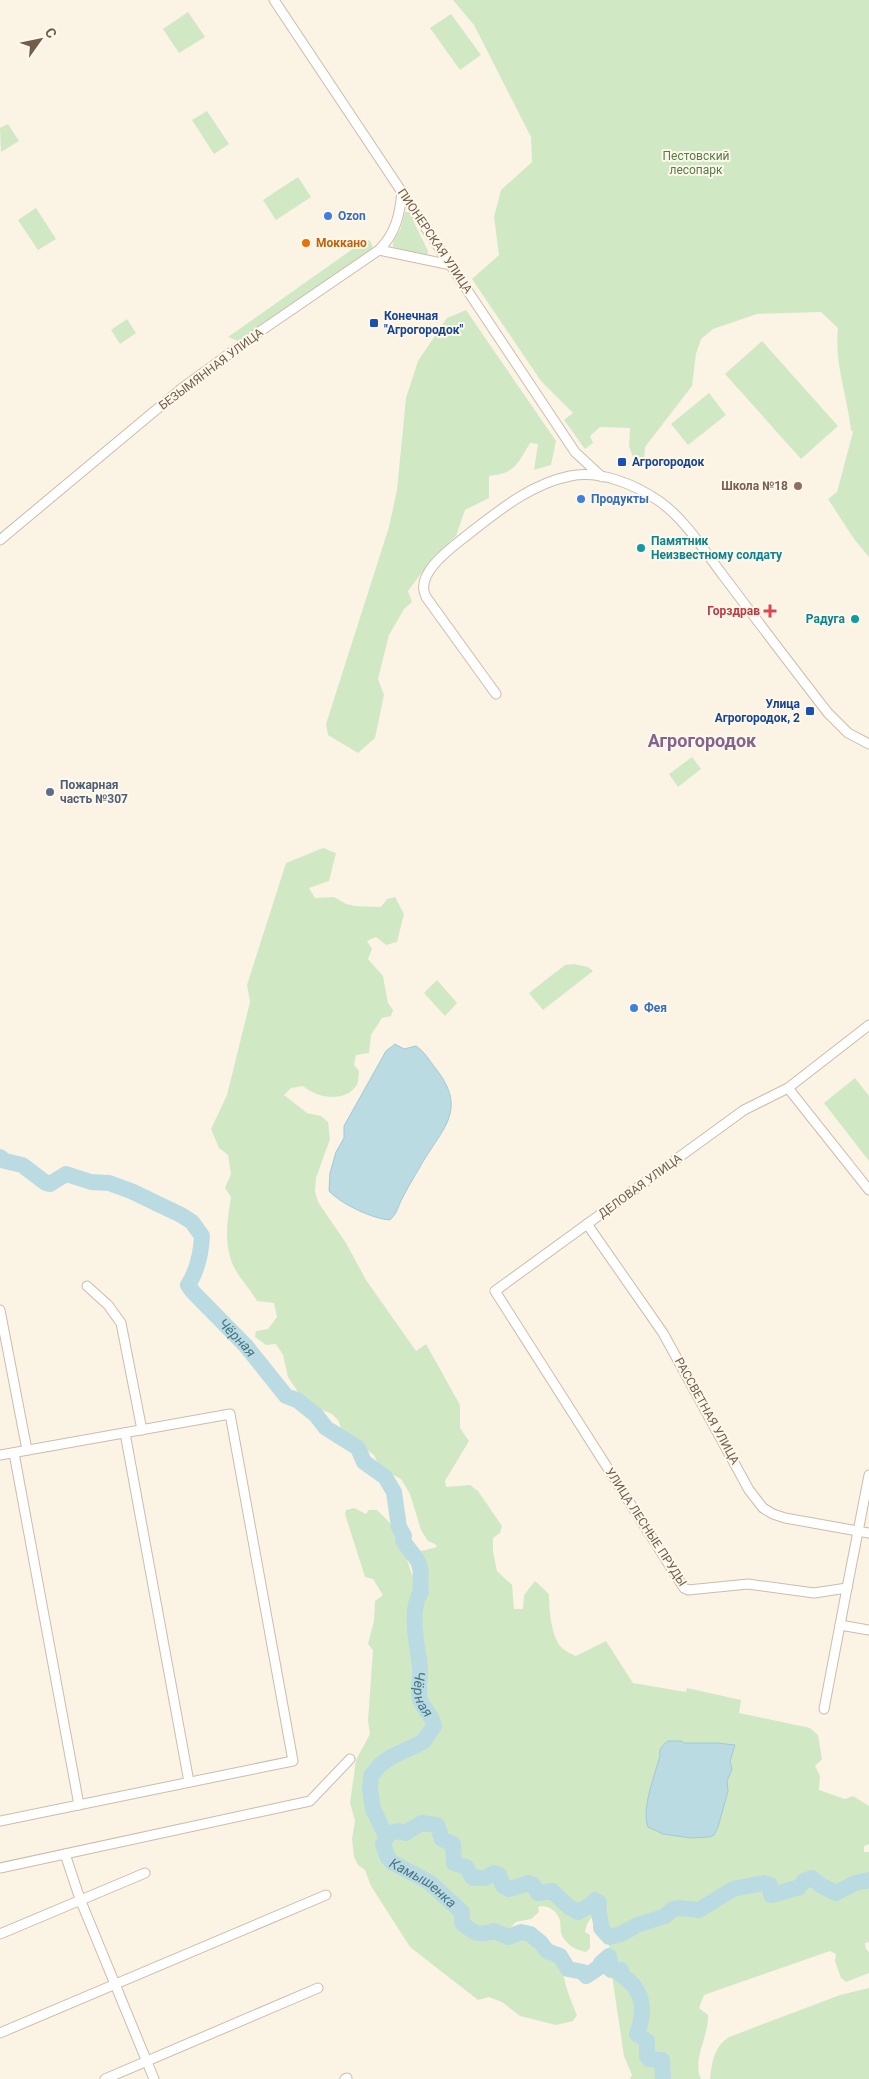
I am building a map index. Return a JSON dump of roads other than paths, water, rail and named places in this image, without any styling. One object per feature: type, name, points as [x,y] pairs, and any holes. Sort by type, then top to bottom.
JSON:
[{"type":"street","name":"ПИОНЕРСКАЯ УЛИЦА","points":[[274,0],[575,452],[602,477]]},
{"type":"street","name":"БЕЗЫМЯННАЯ УЛИЦА","points":[[0,540],[181,389],[262,330],[379,250],[391,236],[396,225],[400,214],[402,191]]},
{"type":"street","points":[[379,250],[451,265]]},
{"type":"street","points":[[496,694],[426,597],[422,590],[423,582],[427,574],[452,548],[523,495],[553,481],[571,476],[602,477],[618,481],[643,492],[670,510],[694,537],[828,713],[848,733],[869,744]]},
{"type":"street","name":"ДЕЛОВАЯ УЛИЦА","points":[[495,1291],[744,1110],[788,1088],[869,1025]]},
{"type":"street","points":[[788,1088],[869,1190]]},
{"type":"street","name":"РАССВЕТНАЯ УЛИЦА","points":[[587,1224],[663,1333],[755,1499],[763,1508],[784,1518],[869,1533]]},
{"type":"street","points":[[87,1286],[108,1305],[121,1323],[142,1430]]},
{"type":"street","name":"УЛИЦА ЛЕСНЫЕ ПРУДЫ","points":[[495,1291],[684,1588],[688,1590],[748,1584],[814,1593],[847,1588]]},
{"type":"street","points":[[0,1310],[27,1450]]},
{"type":"street","points":[[0,1455],[230,1414],[293,1761],[0,1821]]},
{"type":"street","points":[[125,1433],[189,1782]]},
{"type":"street","points":[[14,1453],[79,1805]]},
{"type":"street","points":[[824,1709],[869,1475]]},
{"type":"street","points":[[840,1625],[869,1630]]},
{"type":"street","points":[[0,1868],[310,1801],[350,1758]]},
{"type":"street","points":[[65,1854],[80,1899],[154,2079]]},
{"type":"street","points":[[0,1934],[145,1873]]},
{"type":"street","points":[[0,2033],[326,1895]]},
{"type":"street","points":[[106,2079],[318,1988]]},
{"type":"water","points":[[395,1044],[404,1049],[416,1046],[424,1054],[446,1084],[451,1108],[443,1130],[390,1220],[375,1217],[358,1210],[341,1201],[329,1191],[330,1173],[336,1152],[344,1138],[344,1126],[386,1051]]},
{"type":"water","points":[[668,1741],[735,1745],[730,1761],[732,1769],[727,1781],[728,1791],[714,1835],[691,1838],[663,1834],[648,1827],[646,1811],[649,1792],[661,1749]]},
{"type":"waterway","name":"Чёрная","points":[[0,1157],[5,1161],[22,1165],[50,1184],[66,1174],[91,1182],[109,1183],[131,1191],[192,1222],[202,1236],[198,1262],[188,1285],[193,1292],[246,1346],[286,1396],[297,1400],[316,1415],[326,1428],[358,1448],[364,1462],[385,1477],[394,1492],[399,1527],[404,1536],[403,1540],[418,1561],[420,1568],[421,1592],[417,1600],[414,1619],[420,1668],[419,1695],[421,1703],[434,1726],[423,1742],[391,1757],[380,1765],[371,1776],[370,1789],[373,1809],[385,1834],[399,1831],[405,1833],[422,1823],[437,1825],[442,1839],[453,1844],[454,1863],[466,1867],[473,1878],[485,1878],[494,1873],[499,1875],[503,1886],[509,1889],[529,1883],[533,1885],[538,1893],[552,1891],[569,1907],[578,1912],[592,1904],[595,1900],[599,1903],[598,1910],[601,1928],[609,1937],[665,1916],[673,1909],[699,1910],[733,1889],[763,1883],[770,1885],[771,1895],[798,1888],[804,1881],[812,1878],[820,1885],[836,1893],[855,1883],[869,1880]]},
{"type":"waterway","name":"Камышенка","points":[[385,1834],[386,1839],[383,1844],[388,1858],[393,1863],[429,1882],[462,1912],[462,1923],[474,1932],[480,1934],[494,1931],[508,1937],[521,1932],[530,1934],[547,1951],[560,1956],[568,1969],[583,1972],[586,1976],[601,1966],[601,1963],[609,1956],[611,1970],[621,1970],[620,1974],[634,1986],[638,1993],[641,2001],[642,2017],[637,2034],[647,2041],[647,2056],[649,2059],[662,2060],[663,2079]]},
{"type":"place","name":"Ozon","points":[[328,216]]},
{"type":"place","name":"Моккано","points":[[306,243]]},
{"type":"place","name":"Конечная \"Агрогородок\"","points":[[374,323]]},
{"type":"place","name":"Агрогородок","points":[[622,462]]},
{"type":"place","name":"Школа №18","points":[[798,486]]},
{"type":"place","name":"Продукты","points":[[581,499]]},
{"type":"place","name":"Памятник Неизвестному солдату","points":[[641,548]]},
{"type":"place","name":"Горздрав","points":[[770,611]]},
{"type":"place","name":"Радуга","points":[[855,619]]},
{"type":"place","name":"Улица Агрогородок, 2","points":[[810,711]]},
{"type":"place","name":"Пожарная часть №307","points":[[50,792]]},
{"type":"place","name":"Фея","points":[[634,1008]]},
{"type":"district","name":"Агрогородок","points":[[702,740]]},
{"type":"park label","name":"Пестовский лесопарк","points":[[696,163]]}]
